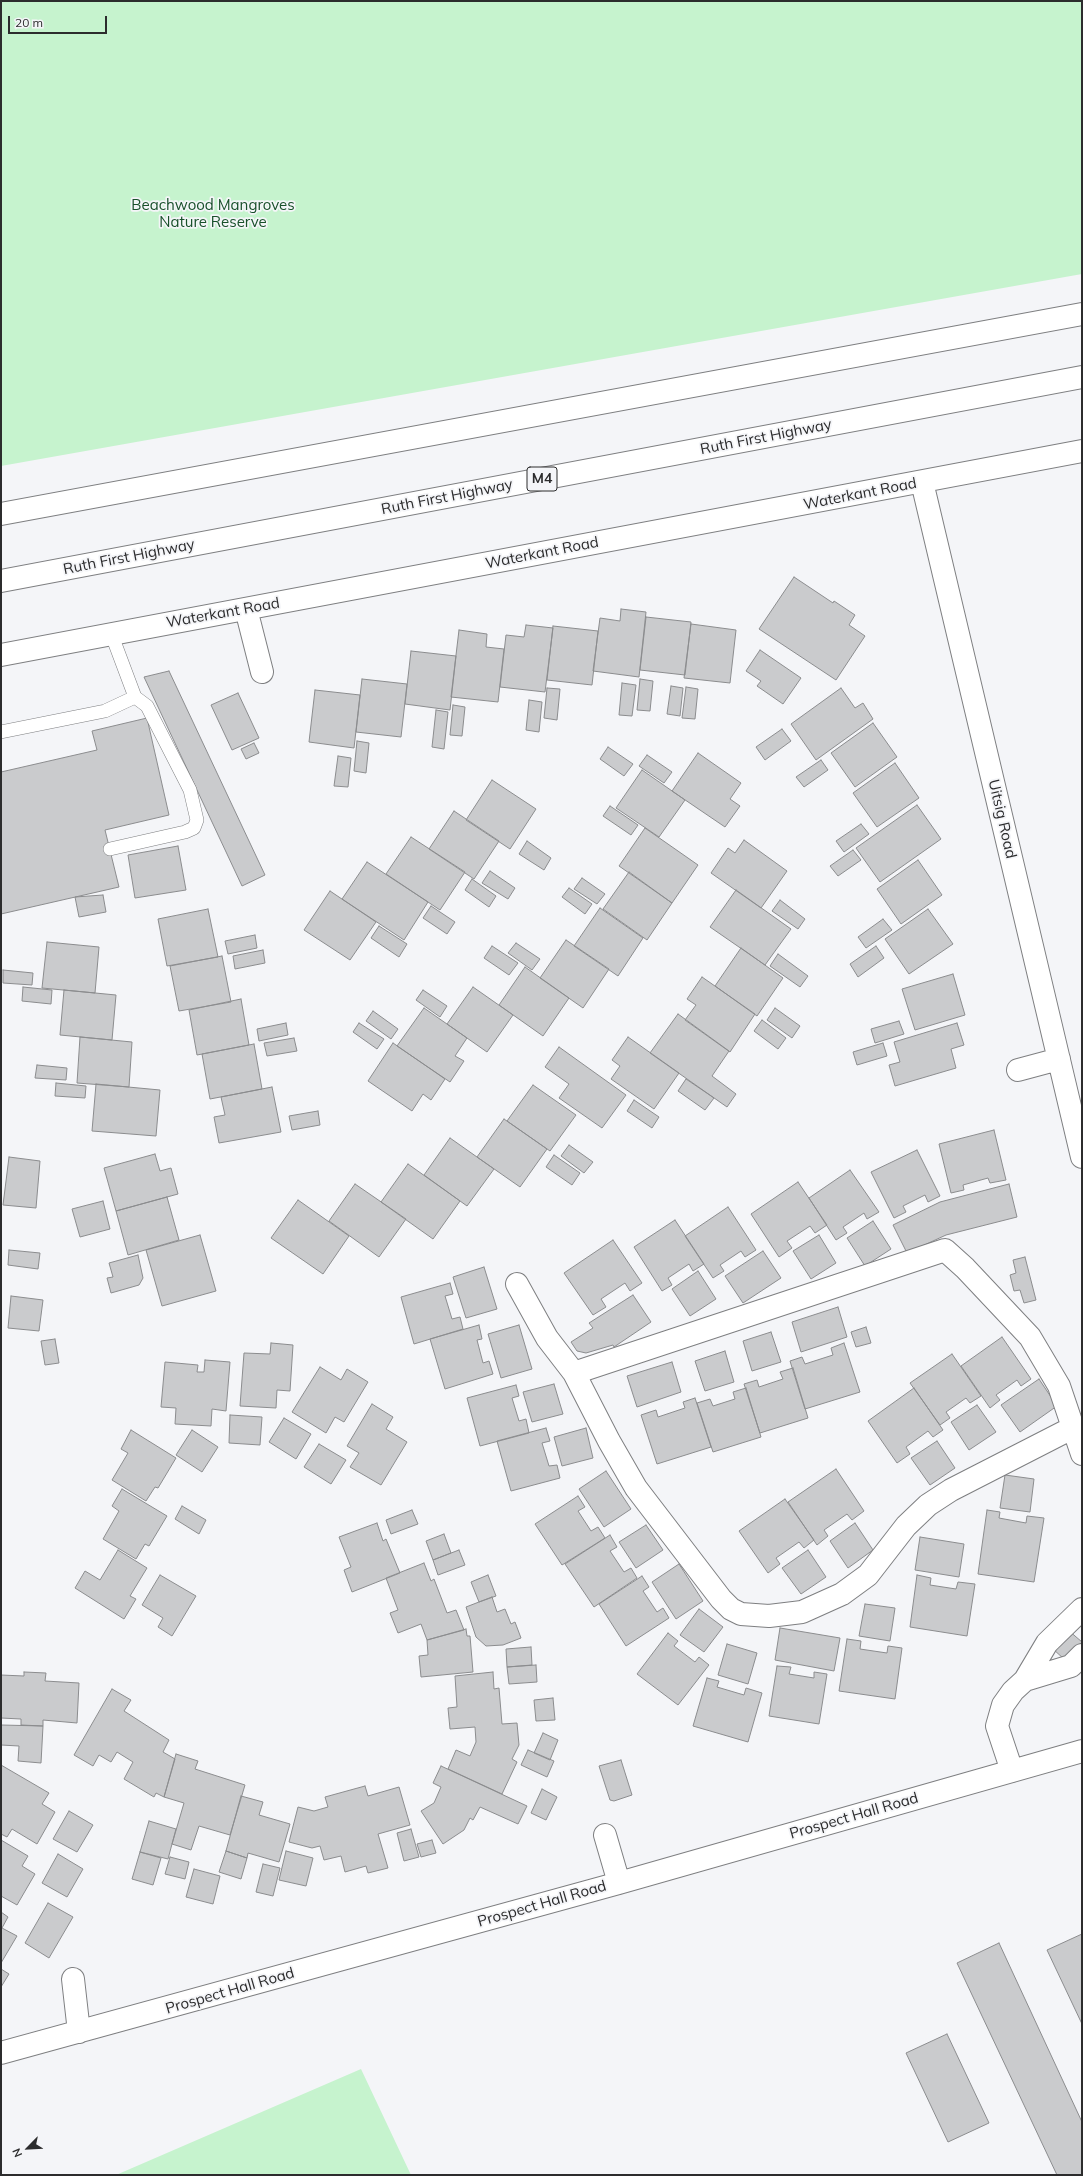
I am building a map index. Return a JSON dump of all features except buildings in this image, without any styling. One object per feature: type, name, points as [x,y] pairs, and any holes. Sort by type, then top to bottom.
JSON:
[{"type":"main road","points":[[1,514],[1082,314]]},
{"type":"main road","name":"Ruth First Highway","points":[[1,581],[1082,378]]},
{"type":"main road","name":"Waterkant Road","points":[[1,655],[111,633],[246,609],[1082,451]]},
{"type":"main road","name":"Uitsig Road","points":[[922,482],[1082,1157]]},
{"type":"main road","points":[[246,609],[262,672]]},
{"type":"main road","points":[[1018,1070],[1059,1059]]},
{"type":"main road","points":[[574,1373],[945,1250],[971,1274],[1030,1337],[1059,1386],[1082,1454]]},
{"type":"main road","points":[[517,1284],[546,1338],[574,1373],[609,1441],[636,1488],[721,1599],[731,1609],[741,1614],[755,1617],[802,1612],[842,1594],[868,1575],[906,1526],[928,1505],[951,1490],[1074,1427]]},
{"type":"main road","points":[[1012,1772],[997,1726],[1003,1705],[1012,1691],[1025,1680],[1047,1644],[1082,1608]]},
{"type":"main road","points":[[1025,1680],[1071,1666],[1082,1655]]},
{"type":"main road","name":"Prospect Hall Road","points":[[1,2053],[619,1883],[1082,1751]]},
{"type":"main road","points":[[605,1835],[619,1883]]},
{"type":"main road","points":[[73,1979],[79,2032]]},
{"type":"lane","points":[[110,849],[186,832],[194,828],[197,820],[190,790],[147,706],[135,697],[111,633]]},
{"type":"lane","points":[[1,732],[105,711],[135,697]]},
{"type":"green space","name":"Beachwood Mangroves Nature Reserve","points":[[1,1],[1082,1],[1082,274],[1,466]]},
{"type":"green space","points":[[361,2069],[411,2175],[116,2175]]}]
